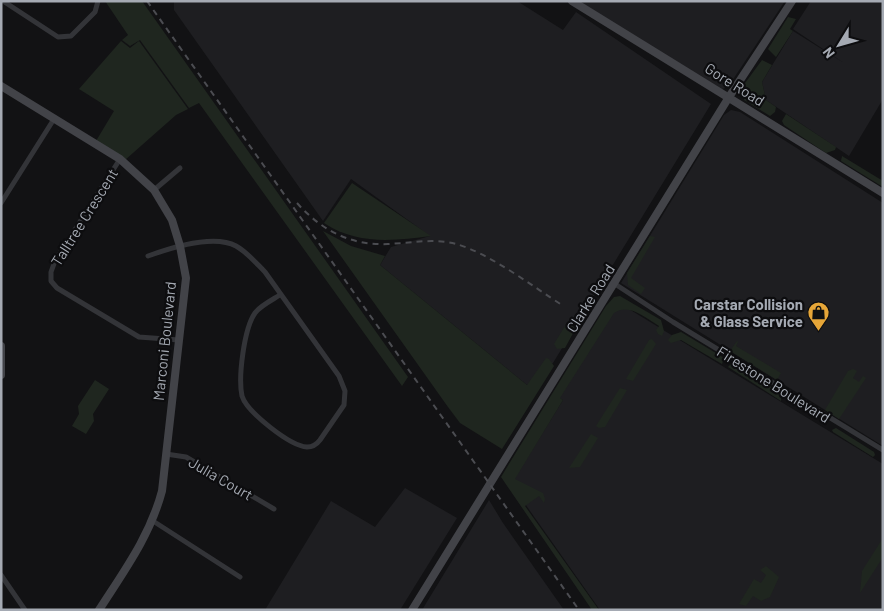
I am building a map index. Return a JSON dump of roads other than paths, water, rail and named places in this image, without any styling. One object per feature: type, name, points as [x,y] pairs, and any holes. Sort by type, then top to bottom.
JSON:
[{"type":"main road","name":"Gore Road","points":[[572,1],[883,193]]},
{"type":"main road","name":"Clarke Road","points":[[412,610],[729,97],[792,1]]},
{"type":"main road","name":"Marconi Boulevard","points":[[1,86],[120,159],[154,190],[172,220],[180,246],[186,278],[162,491],[153,520],[142,544],[99,610]]},
{"type":"main road","points":[[1,346],[1,375]]},
{"type":"street","points":[[3,1],[58,37],[71,36],[95,12],[98,1]]},
{"type":"street","points":[[1,203],[54,119]]},
{"type":"street","name":"Talltree Crescent","points":[[120,159],[55,261],[50,272],[50,281],[58,288],[139,337],[179,340]]},
{"type":"street","points":[[154,190],[180,168]]},
{"type":"street","points":[[148,256],[180,246],[211,242],[233,245],[247,254],[265,272],[339,376],[345,390],[344,405],[316,445],[308,447],[299,445],[269,426],[251,412],[242,396],[246,328],[256,311],[280,295]]},
{"type":"street","name":"Firestone Boulevard","points":[[615,284],[883,450]]},
{"type":"street","name":"Julia Court","points":[[166,454],[186,457],[274,509]]},
{"type":"street","points":[[153,520],[240,576]]},
{"type":"street","points":[[1,574],[25,610]]},
{"type":"railway","points":[[147,1],[579,610]]},
{"type":"railway","points":[[297,203],[316,221],[349,239],[374,244],[439,241],[469,248],[496,262],[562,305]]},
{"type":"place","name":"Carstar Collision & Glass Service","points":[[819,332]]}]
